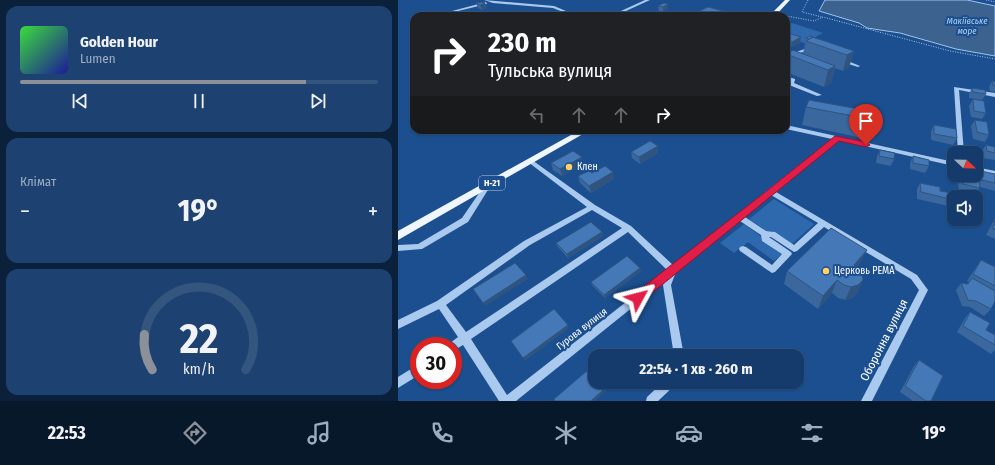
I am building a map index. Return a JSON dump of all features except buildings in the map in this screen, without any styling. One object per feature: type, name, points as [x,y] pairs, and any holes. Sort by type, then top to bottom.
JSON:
[{"type":"main road","points":[[777,12],[788,0]]},
{"type":"main road","name":"Н-21","points":[[398,236],[579,134]]},
{"type":"street","points":[[487,0],[492,2],[554,7],[566,12]]},
{"type":"street","points":[[621,12],[648,0]]},
{"type":"street","points":[[454,12],[492,2]]},
{"type":"street","points":[[790,55],[810,49],[817,51]]},
{"type":"street","points":[[837,59],[858,66]]},
{"type":"street","points":[[790,78],[794,80],[791,84],[819,95]]},
{"type":"street","points":[[960,146],[956,88],[995,95]]},
{"type":"street","points":[[790,128],[947,162]]},
{"type":"street","name":"Гурова вулиця","points":[[506,401],[740,217],[837,138]]},
{"type":"street","points":[[530,161],[592,207],[628,228],[673,270],[667,285],[678,349]]},
{"type":"street","points":[[983,170],[995,173]]},
{"type":"street","points":[[398,248],[419,246],[465,220],[488,185]]},
{"type":"street","points":[[740,217],[765,234],[772,234],[794,249],[822,224],[771,192]]},
{"type":"street","points":[[398,325],[440,304],[527,243],[592,207]]},
{"type":"street","name":"Оборонна вулиця","points":[[822,224],[914,277],[924,290],[866,401]]},
{"type":"street","points":[[462,341],[628,228]]},
{"type":"street","points":[[743,249],[772,270],[788,254],[766,239],[765,234]]},
{"type":"street","points":[[440,304],[506,401]]},
{"type":"street","points":[[398,383],[410,375]]},
{"type":"street","points":[[651,401],[663,389]]},
{"type":"path","points":[[808,0],[802,12],[950,51],[995,59]]},
{"type":"path","points":[[986,0],[995,2]]},
{"type":"path","points":[[790,17],[814,21],[823,17]]},
{"type":"shaded area","points":[[792,23],[823,33],[804,43],[790,38],[790,24]]},
{"type":"shaded area","points":[[774,199],[814,224],[791,245],[772,231],[766,231],[749,219]]},
{"type":"shaded area","points":[[744,224],[783,253],[774,261],[748,242],[734,253],[720,243]]},
{"type":"water","name":"Макіївське море","points":[[825,0],[967,0],[995,6],[995,56],[956,49],[900,33],[867,28],[859,23],[819,11]]},
{"type":"place","name":"Клен","points":[[569,167]]},
{"type":"place","name":"Церковь РЕМА","points":[[826,271]]},
{"type":"route","points":[[638,298],[837,138],[866,145]]}]
